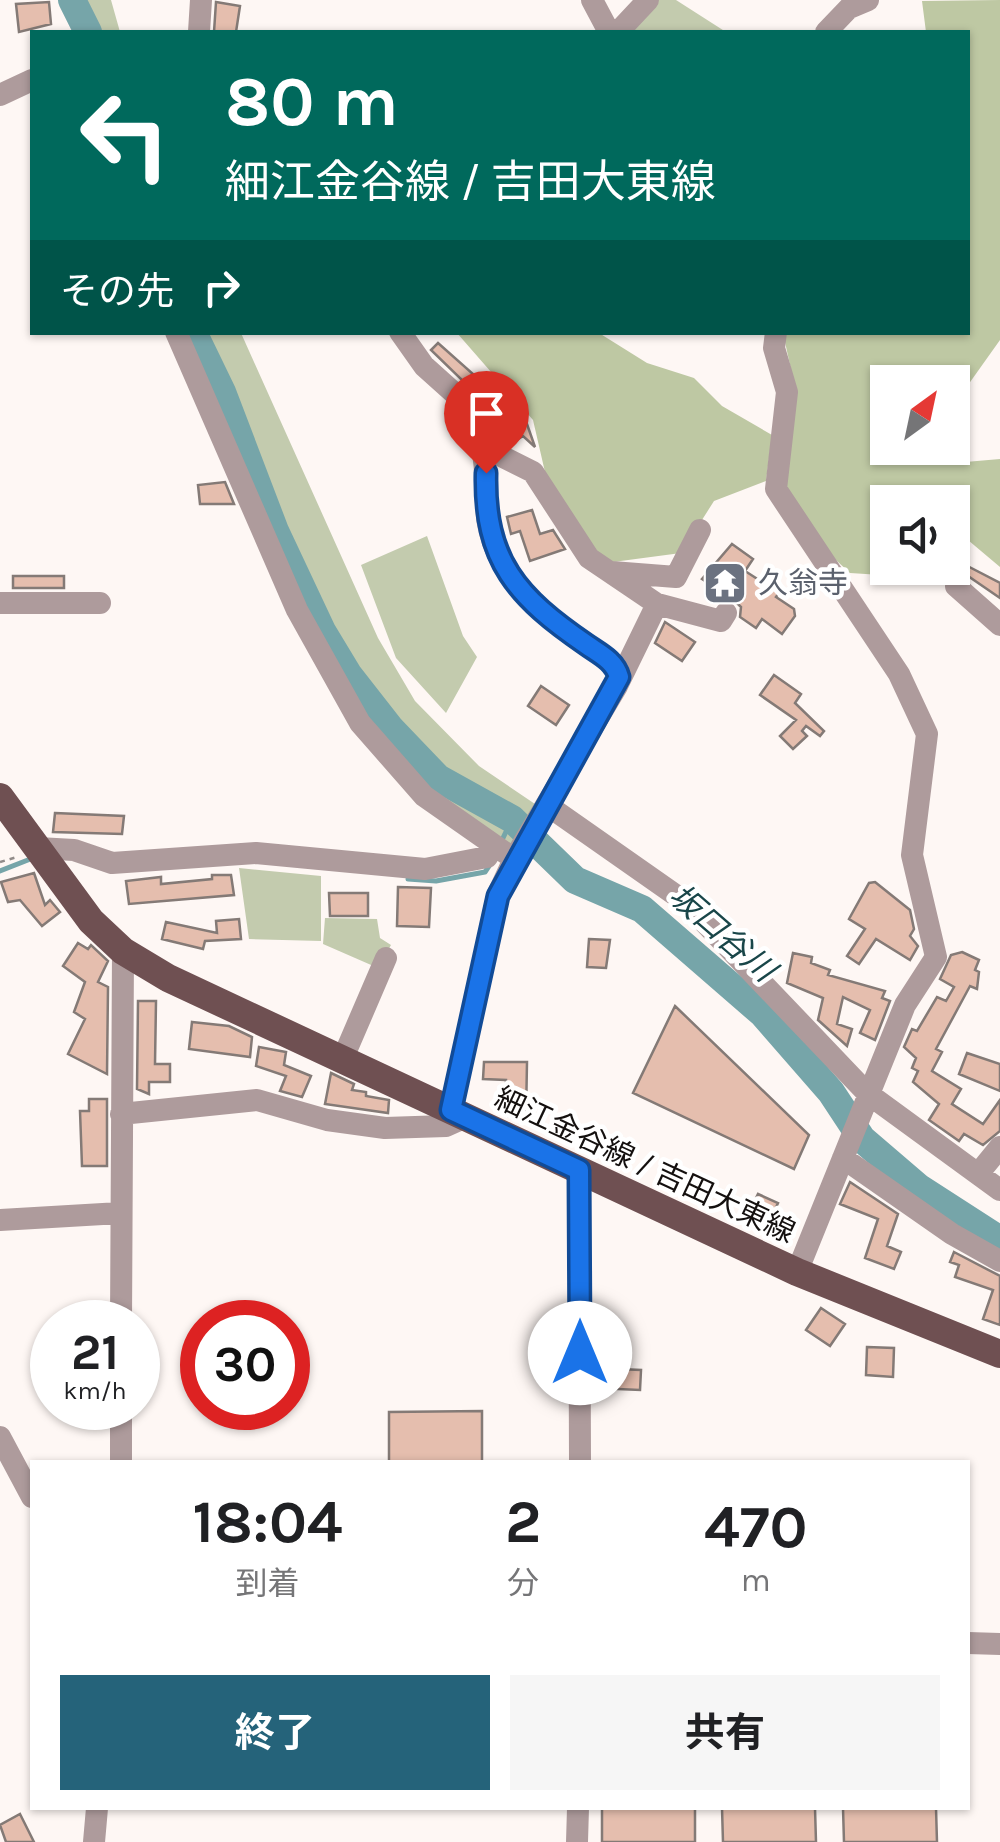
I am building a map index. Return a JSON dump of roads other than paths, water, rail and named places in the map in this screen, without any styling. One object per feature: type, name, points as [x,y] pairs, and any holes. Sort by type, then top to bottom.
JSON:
[{"type":"main road","name":"細江金谷線 / 吉田大東線","points":[[0,797],[91,921],[123,951],[168,978],[797,1272],[1000,1354]]},
{"type":"street","points":[[199,30],[202,0]]},
{"type":"street","points":[[592,0],[607,30]]},
{"type":"street","points":[[620,30],[648,0]]},
{"type":"street","points":[[828,30],[849,8],[868,0]]},
{"type":"street","points":[[0,94],[30,81]]},
{"type":"street","points":[[177,335],[297,610],[360,724],[424,796],[509,852]]},
{"type":"street","points":[[402,335],[424,366],[464,401],[481,446],[487,522],[504,568],[536,608],[610,661],[618,671],[617,686]]},
{"type":"street","points":[[776,335],[774,348],[787,392],[776,490],[899,674],[928,734],[912,856],[936,957],[904,1005],[797,1272]]},
{"type":"street","points":[[481,446],[533,472],[590,558],[657,604],[721,621],[726,613]]},
{"type":"street","points":[[609,571],[676,577],[700,530]]},
{"type":"street","points":[[956,586],[1000,625]]},
{"type":"street","points":[[0,603],[100,603]]},
{"type":"street","points":[[121,1114],[257,1100],[327,1120],[385,1128],[446,1126],[459,1114],[485,937],[509,852],[546,808],[617,686],[657,604]]},
{"type":"street","points":[[546,808],[684,902],[867,1094],[1000,1190]]},
{"type":"street","points":[[38,848],[74,850],[112,863],[256,853],[425,869],[509,852]]},
{"type":"street","points":[[121,1300],[123,951]]},
{"type":"street","points":[[342,1058],[386,958]]},
{"type":"street","points":[[978,1174],[1000,1147]]},
{"type":"street","points":[[845,1153],[952,1234],[1000,1261]]},
{"type":"street","points":[[579,1170],[580,1460]]},
{"type":"street","points":[[0,1220],[120,1213]]},
{"type":"street","points":[[121,1430],[122,1460]]},
{"type":"street","points":[[0,1437],[30,1493]]},
{"type":"street","points":[[970,1643],[1000,1644]]},
{"type":"street","points":[[94,1842],[97,1810]]},
{"type":"street","points":[[577,1842],[578,1810]]},
{"type":"waterway","name":"坂口谷川","points":[[72,0],[87,30]]},
{"type":"waterway","name":"坂口谷川","points":[[194,335],[222,392],[275,531],[322,631],[348,674],[391,729],[438,778],[512,819],[575,880],[642,909],[763,1014],[831,1092],[862,1139],[918,1187],[1000,1240]]},
{"type":"waterway","points":[[503,838],[512,819]]},
{"type":"waterway","points":[[0,871],[33,858]]},
{"type":"waterway","points":[[408,879],[436,881],[485,872],[491,863]]},
{"type":"place","name":"久翁寺","points":[[725,583]]}]
